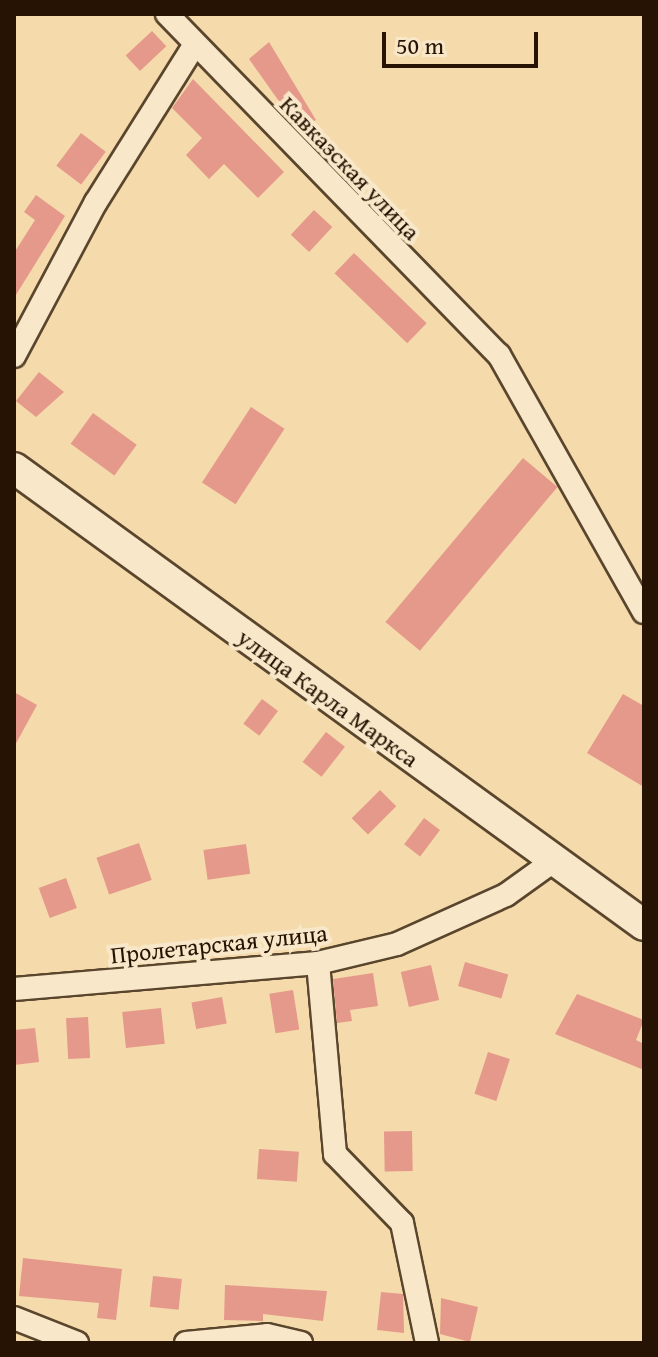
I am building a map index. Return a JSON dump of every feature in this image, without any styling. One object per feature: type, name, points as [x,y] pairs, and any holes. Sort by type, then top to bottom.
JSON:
[{"type":"street","name":"Кавказская улица","points":[[167,14],[499,355],[644,612]]},
{"type":"street","points":[[14,356],[96,202],[195,44]]},
{"type":"street","name":"улица Карла Маркса","points":[[14,468],[552,862],[644,925]]},
{"type":"street","name":"Пролетарская улица","points":[[14,989],[318,963],[397,944],[506,895],[552,862]]},
{"type":"street","points":[[318,963],[335,1154],[402,1223],[427,1343]]},
{"type":"street","points":[[14,1318],[77,1343]]},
{"type":"street","points":[[186,1343],[267,1335],[301,1343]]},
{"type":"building","points":[[152,31],[166,46],[140,71],[126,56]]},
{"type":"building","points":[[269,42],[316,120],[300,131],[249,59]]},
{"type":"building","points":[[193,79],[284,172],[258,198],[224,164],[209,179],[186,155],[202,138],[172,108]]},
{"type":"building","points":[[81,133],[106,152],[81,184],[56,166]]},
{"type":"building","points":[[36,195],[65,216],[14,298],[14,253],[35,220],[24,212]]},
{"type":"building","points":[[314,210],[332,227],[309,252],[291,235]]},
{"type":"building","points":[[354,253],[427,323],[407,343],[335,273]]},
{"type":"building","points":[[39,372],[64,392],[36,417],[16,401]]},
{"type":"building","points":[[251,407],[285,429],[236,504],[202,482]]},
{"type":"building","points":[[93,413],[137,445],[114,475],[71,444]]},
{"type":"building","points":[[523,458],[557,487],[420,651],[385,622]]},
{"type":"building","points":[[14,692],[37,705],[14,747]]},
{"type":"building","points":[[623,694],[644,706],[644,787],[587,753]]},
{"type":"building","points":[[262,699],[278,711],[259,736],[243,724]]},
{"type":"building","points":[[326,732],[345,747],[322,777],[303,762]]},
{"type":"building","points":[[380,790],[396,806],[368,835],[352,818]]},
{"type":"building","points":[[424,818],[440,830],[420,856],[404,844]]},
{"type":"building","points":[[139,843],[152,880],[109,895],[96,858]]},
{"type":"building","points":[[246,844],[250,874],[208,880],[203,850]]},
{"type":"building","points":[[66,878],[77,908],[50,918],[39,888]]},
{"type":"building","points":[[465,962],[508,974],[501,998],[458,986]]},
{"type":"building","points":[[431,965],[439,1000],[409,1007],[401,972]]},
{"type":"building","points":[[373,973],[378,1006],[350,1010],[352,1021],[337,1023],[333,979]]},
{"type":"building","points":[[293,990],[299,1030],[276,1033],[269,994]]},
{"type":"building","points":[[577,994],[644,1020],[636,1040],[644,1044],[644,1070],[555,1034]]},
{"type":"building","points":[[222,997],[227,1024],[196,1029],[191,1002]]},
{"type":"building","points":[[161,1008],[165,1044],[126,1048],[122,1012]]},
{"type":"building","points":[[88,1017],[90,1058],[68,1059],[66,1018]]},
{"type":"building","points":[[35,1028],[39,1062],[14,1065],[14,1030]]},
{"type":"building","points":[[488,1052],[510,1059],[496,1101],[474,1094]]},
{"type":"building","points":[[384,1131],[412,1131],[413,1171],[385,1171]]},
{"type":"building","points":[[259,1149],[299,1152],[297,1182],[257,1179]]},
{"type":"building","points":[[23,1258],[122,1269],[116,1320],[97,1318],[99,1303],[19,1296]]},
{"type":"building","points":[[153,1276],[182,1279],[179,1310],[150,1307]]},
{"type":"building","points":[[225,1285],[327,1291],[323,1321],[263,1314],[263,1321],[224,1320]]},
{"type":"building","points":[[381,1292],[403,1294],[404,1333],[377,1330]]},
{"type":"building","points":[[441,1298],[478,1307],[470,1342],[440,1334]]}]
